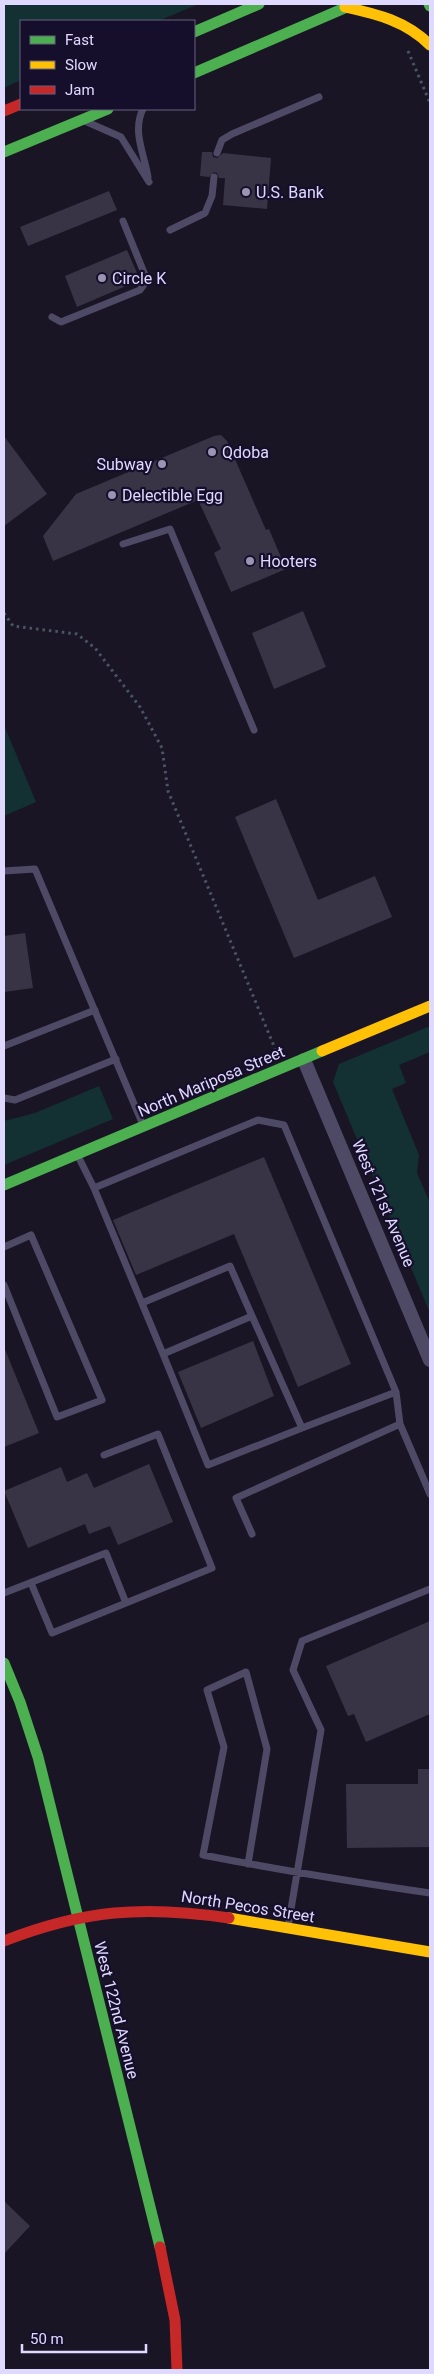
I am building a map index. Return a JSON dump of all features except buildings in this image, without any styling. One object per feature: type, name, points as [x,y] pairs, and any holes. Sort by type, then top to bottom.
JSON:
[{"type":"street","points":[[195,32],[259,4]]},
{"type":"street","points":[[195,73],[349,6],[390,17],[406,25],[430,45]]},
{"type":"street","points":[[4,111],[20,104]]},
{"type":"street","points":[[4,152],[106,110]]},
{"type":"street","name":"North Mariposa Street","points":[[4,1185],[430,1006]]},
{"type":"street","name":"West 121st Avenue","points":[[304,1060],[430,1360]]},
{"type":"street","name":"West 122nd Avenue","points":[[4,1663],[20,1702],[38,1757],[169,2286],[175,2320],[177,2370]]},
{"type":"street","name":"North Pecos Street","points":[[4,1940],[77,1918],[122,1911],[184,1911],[430,1952]]},
{"type":"lane","points":[[217,153],[222,140],[227,137],[319,97]]},
{"type":"lane","points":[[82,120],[121,137],[150,182],[137,134],[138,120],[142,110]]},
{"type":"lane","points":[[170,230],[204,213],[212,196],[214,177]]},
{"type":"lane","points":[[52,316],[61,322],[140,290],[147,280],[123,221]]},
{"type":"lane","points":[[123,544],[170,529],[254,730]]},
{"type":"lane","points":[[4,871],[35,869],[144,1127]]},
{"type":"lane","points":[[4,1046],[95,1010]]},
{"type":"lane","points":[[4,1098],[15,1100],[116,1059]]},
{"type":"lane","points":[[94,1188],[258,1120],[284,1125],[396,1392],[400,1424],[430,1494]]},
{"type":"lane","points":[[78,1154],[94,1188],[208,1465],[396,1392]]},
{"type":"lane","points":[[4,1247],[31,1235],[102,1400],[57,1417],[4,1285]]},
{"type":"lane","points":[[142,1303],[230,1266],[302,1428]]},
{"type":"lane","points":[[163,1354],[252,1316]]},
{"type":"lane","points":[[252,1534],[236,1498],[400,1424]]},
{"type":"lane","points":[[31,1583],[52,1633],[212,1568],[158,1434],[104,1455]]},
{"type":"lane","points":[[4,1593],[106,1553],[126,1603]]},
{"type":"lane","points":[[288,1927],[321,1730],[293,1670],[302,1641],[430,1589]]},
{"type":"lane","points":[[248,1864],[267,1749],[246,1672],[207,1690],[224,1747],[203,1855],[248,1864],[297,1873],[430,1893]]},
{"type":"path","points":[[406,46],[430,103]]},
{"type":"path","points":[[4,613],[13,626],[78,634],[95,648],[140,707],[162,748],[168,791],[276,1051]]},
{"type":"green space","points":[[4,4],[199,4],[160,20],[20,20],[20,80],[4,88]]},
{"type":"green space","points":[[4,725],[36,802],[4,816]]},
{"type":"green space","points":[[430,1026],[430,1052],[399,1065],[406,1083],[392,1089],[419,1155],[417,1173],[430,1203],[430,1313],[333,1082],[339,1064]]},
{"type":"green space","points":[[99,1086],[113,1119],[4,1165],[4,1121],[35,1113]]},
{"type":"traffic: fast","points":[[195,32],[259,4]]},
{"type":"traffic: fast","points":[[195,73],[354,4]]},
{"type":"traffic: fast","points":[[4,152],[106,110]]},
{"type":"traffic: fast","points":[[4,1185],[322,1051]]},
{"type":"traffic: fast","points":[[4,1663],[20,1702],[38,1757],[160,2247]]},
{"type":"traffic: slow","points":[[345,7],[380,16],[401,24],[430,45]]},
{"type":"traffic: slow","points":[[322,1051],[430,1006]]},
{"type":"traffic: slow","points":[[229,1918],[430,1952]]},
{"type":"traffic: jam","points":[[4,111],[20,104]]},
{"type":"traffic: jam","points":[[4,1941],[61,1922],[114,1913],[141,1911],[169,1912],[229,1918]]},
{"type":"traffic: jam","points":[[160,2247],[175,2320],[177,2370]]},
{"type":"place","name":"U.S. Bank","points":[[246,192]]},
{"type":"place","name":"Circle K","points":[[102,278]]},
{"type":"place","name":"Qdoba","points":[[212,452]]},
{"type":"place","name":"Subway","points":[[162,464]]},
{"type":"place","name":"Delectible Egg","points":[[112,495]]},
{"type":"place","name":"Hooters","points":[[250,561]]}]
